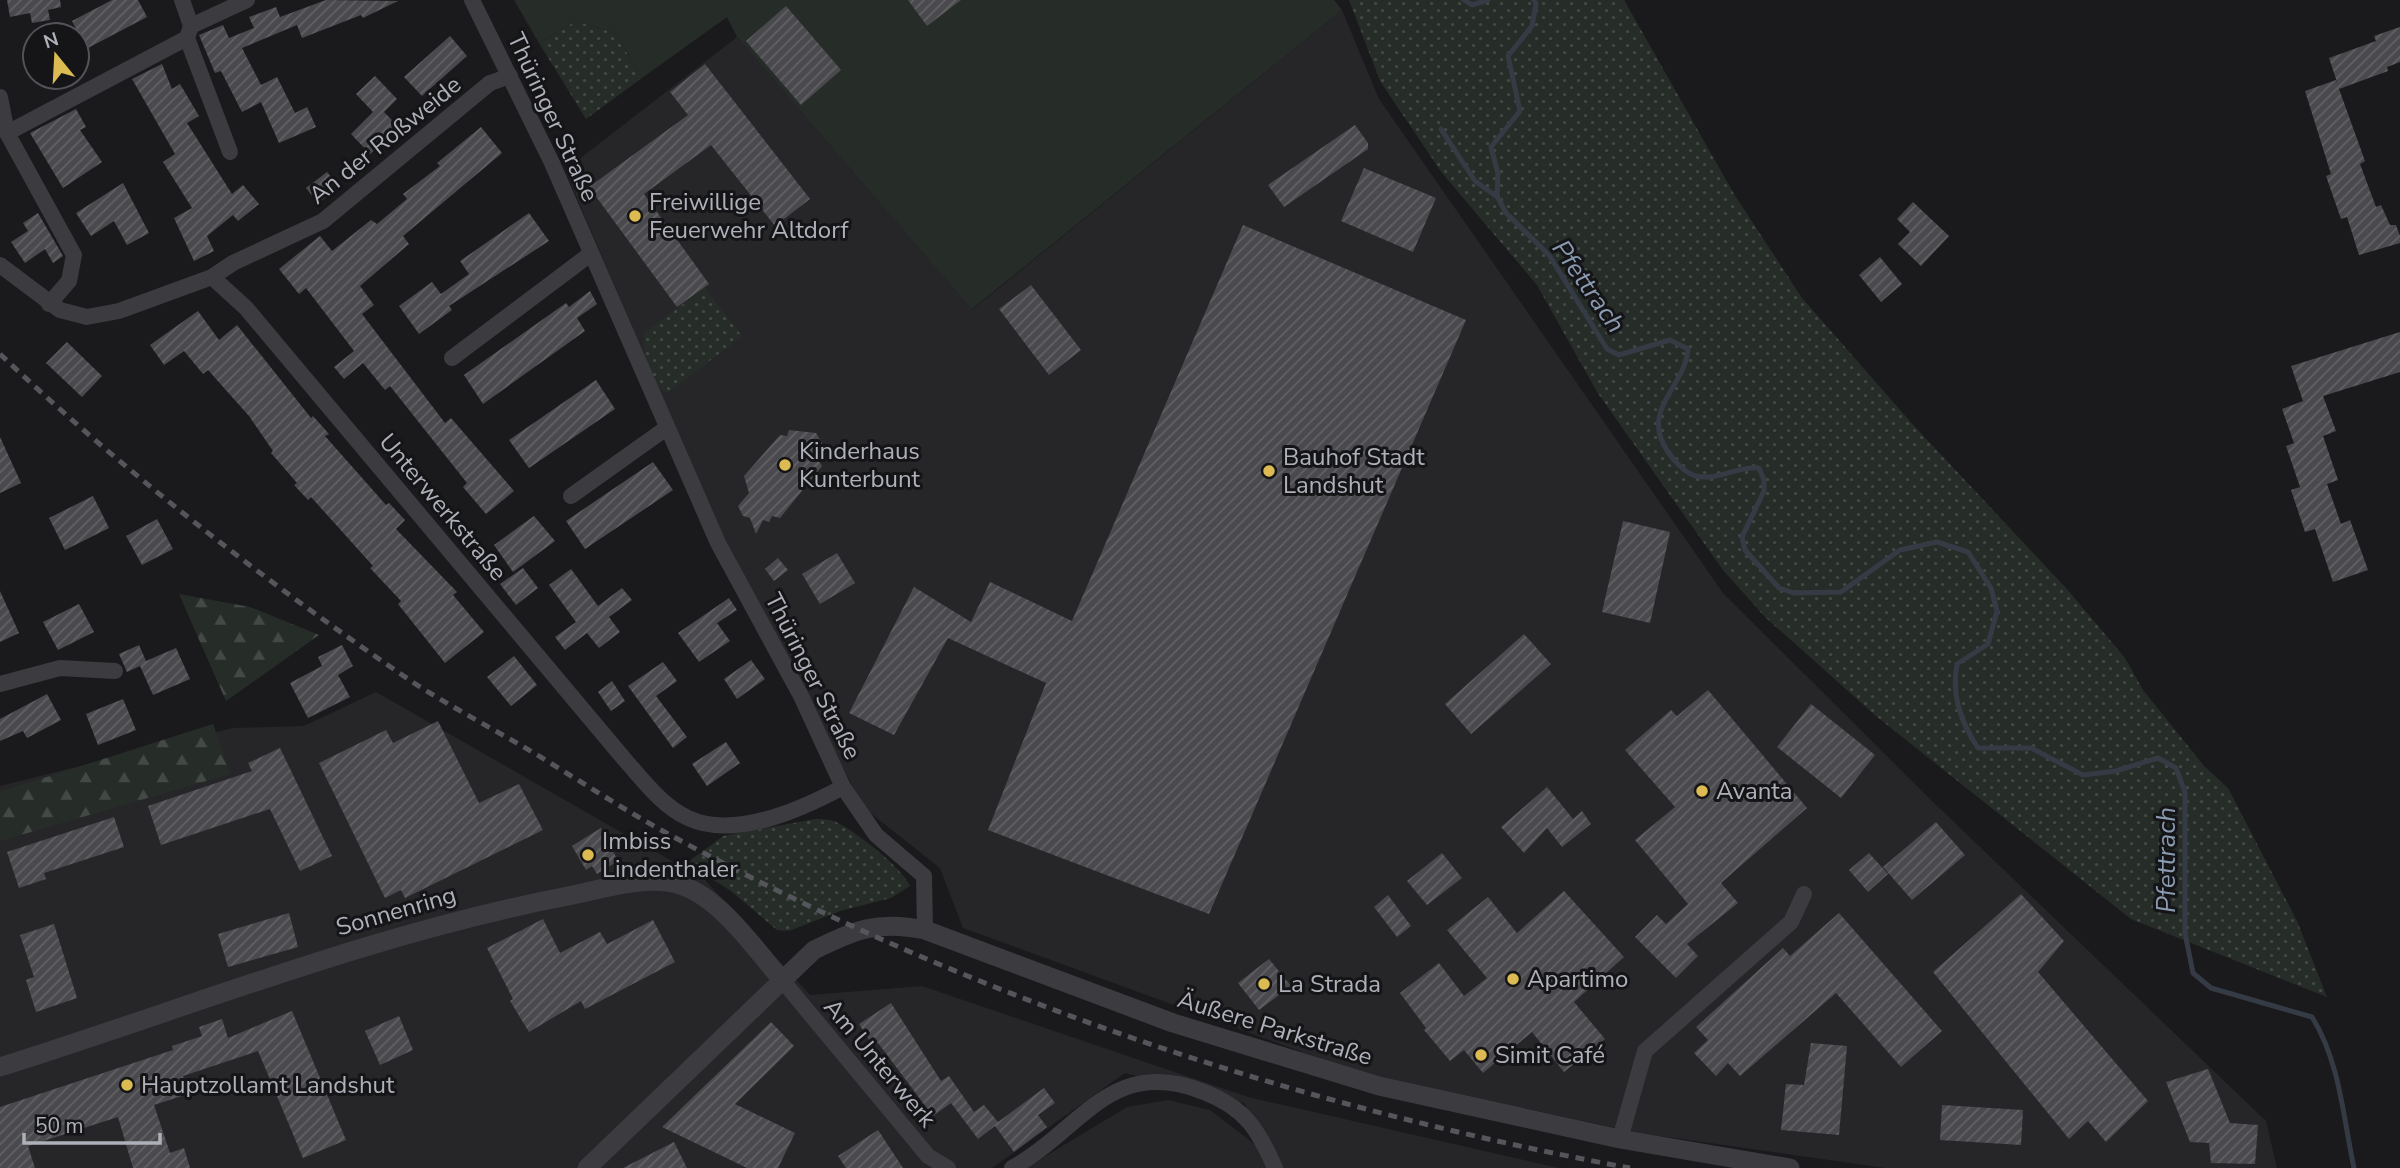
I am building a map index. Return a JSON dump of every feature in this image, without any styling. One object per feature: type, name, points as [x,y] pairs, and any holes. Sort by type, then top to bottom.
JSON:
[{"type":"street","points":[[182,0],[189,32],[230,152]]},
{"type":"street","points":[[6,133],[247,0]]},
{"type":"street","name":"Thüringer Straße","points":[[472,0],[552,163],[665,429],[718,543],[801,696],[843,787],[876,835],[924,876],[925,930]]},
{"type":"street","name":"An der Roßweide","points":[[212,276],[233,263],[323,221],[490,83],[510,76]]},
{"type":"street","points":[[0,97],[6,133],[74,255],[69,281],[49,304]]},
{"type":"street","points":[[452,358],[589,255]]},
{"type":"street","points":[[0,265],[49,304],[87,317],[119,312],[212,276]]},
{"type":"street","name":"Unterwerkstraße","points":[[212,276],[246,308],[625,760],[665,803],[687,818],[705,824],[750,823],[815,802],[843,787]]},
{"type":"street","points":[[571,495],[665,429]]},
{"type":"street","points":[[0,684],[60,668],[115,671]]},
{"type":"street","name":"Sonnenring","points":[[0,1067],[374,942],[485,911],[649,882],[683,886],[720,909],[782,980]]},
{"type":"street","points":[[1620,1139],[1645,1051],[1791,922],[1804,894]]},
{"type":"street","points":[[587,1168],[814,950],[858,929],[885,926],[925,930]]},
{"type":"street","name":"Äußere Parkstraße","points":[[925,930],[1173,1023],[1379,1086],[1620,1139],[1790,1168]]},
{"type":"street","name":"Am Unterwerk","points":[[782,980],[928,1156],[948,1168]]},
{"type":"street","points":[[1012,1168],[1028,1159],[1103,1099],[1142,1081],[1166,1082],[1196,1089],[1243,1112],[1275,1168]]},
{"type":"shaded area","points":[[1342,10],[1379,99],[1723,593],[1932,801],[2266,1121],[2277,1168],[1885,1168],[1639,1133],[1357,1072],[963,928],[940,868],[864,808],[724,541],[565,170],[737,37],[973,309]]},
{"type":"shaded area","points":[[376,692],[705,880],[810,995],[922,986],[1248,1097],[1559,1168],[1279,1168],[1244,1103],[1125,1073],[992,1168],[0,1168],[0,786],[233,728],[304,726]]},
{"type":"shaded area","points":[[1168,1100],[1210,1110],[1257,1146],[1267,1168],[1026,1168],[1127,1107]]},
{"type":"green space","points":[[514,0],[1334,0],[1342,10],[972,309],[737,37],[727,17],[642,78],[615,33],[576,21],[539,43]]},
{"type":"green space","points":[[1349,0],[1624,0],[1734,194],[1802,298],[1915,427],[2066,588],[2125,658],[2143,690],[2204,766],[2228,788],[2297,921],[2327,997],[2131,919],[1876,716],[1765,617],[1723,570],[1597,392],[1537,285],[1442,173],[1380,81]]},
{"type":"green space","points":[[576,21],[615,33],[642,78],[586,119],[539,43]]},
{"type":"green space","points":[[705,288],[742,336],[669,392],[663,391],[648,364],[644,333]]},
{"type":"green space","points":[[179,594],[250,607],[319,635],[226,701]]},
{"type":"green space","points":[[213,724],[230,774],[0,841],[0,792]]},
{"type":"green space","points":[[815,819],[835,822],[856,834],[889,860],[910,886],[891,898],[840,911],[789,931],[777,930],[731,891],[687,863],[723,836]]},
{"type":"building","points":[[7,0],[60,0],[61,7],[48,10],[50,20],[32,21],[30,13],[10,17]]},
{"type":"building","points":[[112,0],[138,0],[147,17],[91,46],[91,21],[72,21]]},
{"type":"building","points":[[326,0],[398,1],[363,18],[361,15],[302,38],[297,25],[242,48],[261,85],[277,77],[295,113],[307,107],[316,127],[279,143],[261,102],[242,112],[221,71],[215,73],[199,35],[223,25],[229,38],[254,28],[249,17],[276,7],[280,17]]},
{"type":"building","points":[[908,0],[961,0],[927,26]]},
{"type":"building","points":[[786,6],[841,70],[801,105],[746,41]]},
{"type":"building","points":[[2400,27],[2400,62],[2387,67],[2388,71],[2339,89],[2365,161],[2360,164],[2376,207],[2381,205],[2390,225],[2396,225],[2400,236],[2400,243],[2359,255],[2347,217],[2341,219],[2326,176],[2331,174],[2305,91],[2336,80],[2338,85],[2329,58],[2376,41],[2374,36]]},
{"type":"building","points":[[450,36],[467,56],[422,96],[404,77]]},
{"type":"building","points":[[162,64],[172,89],[180,84],[199,116],[187,123],[232,194],[243,185],[259,204],[238,221],[233,215],[207,236],[214,251],[194,261],[174,218],[192,208],[163,162],[175,154],[132,79]]},
{"type":"building","points":[[705,64],[810,199],[775,226],[711,145],[644,194],[709,284],[677,307],[589,187],[688,115],[670,92]]},
{"type":"building","points":[[375,76],[397,99],[384,112],[399,127],[370,154],[351,134],[373,112],[356,94]]},
{"type":"building","points":[[76,109],[86,127],[80,130],[102,162],[63,188],[30,133]]},
{"type":"building","points":[[1355,125],[1368,143],[1368,149],[1284,207],[1268,185]]},
{"type":"building","points":[[481,127],[502,153],[403,236],[409,244],[360,286],[374,305],[362,314],[445,423],[451,418],[514,491],[486,514],[463,487],[467,483],[390,386],[385,390],[363,363],[344,379],[334,367],[354,351],[306,288],[299,294],[279,269],[320,236],[332,251],[371,220],[377,224],[407,199],[403,194],[440,166],[437,163]]},
{"type":"building","points":[[1364,168],[1436,198],[1413,252],[1341,221]]},
{"type":"building","points":[[327,172],[339,187],[318,203],[306,188]]},
{"type":"building","points":[[123,183],[149,233],[127,245],[114,221],[91,236],[76,213]]},
{"type":"building","points":[[1913,202],[1949,236],[1921,266],[1898,244],[1910,232],[1897,219]]},
{"type":"building","points":[[38,213],[63,256],[53,263],[45,249],[25,263],[11,242],[28,231],[23,223]]},
{"type":"building","points":[[529,213],[549,241],[449,306],[452,310],[419,334],[399,306],[432,282],[441,294],[469,274],[460,261]]},
{"type":"building","name":"Bauhof Stadt Landshut","points":[[1243,225],[1466,320],[1209,914],[988,830],[1046,683],[948,638],[894,735],[849,713],[914,587],[971,622],[990,582],[1072,621]]},
{"type":"building","points":[[1880,257],[1902,284],[1881,302],[1859,275]]},
{"type":"building","points":[[1031,285],[1081,350],[1049,375],[999,309]]},
{"type":"building","points":[[590,291],[597,304],[577,318],[585,331],[483,404],[464,375],[566,303],[569,307]]},
{"type":"building","points":[[198,311],[219,340],[237,325],[311,418],[313,416],[329,434],[325,436],[386,505],[389,503],[405,520],[396,529],[457,592],[453,595],[484,632],[445,663],[398,604],[401,601],[370,568],[373,566],[311,497],[308,500],[294,485],[297,483],[271,453],[273,451],[249,416],[208,370],[203,374],[184,351],[164,365],[150,345]]},
{"type":"building","points":[[2400,332],[2400,372],[2323,396],[2336,431],[2323,436],[2338,480],[2327,484],[2341,524],[2350,520],[2368,570],[2333,582],[2315,529],[2305,532],[2291,490],[2300,487],[2286,446],[2294,443],[2282,409],[2303,401],[2291,366]]},
{"type":"building","points":[[67,342],[102,376],[82,397],[46,363]]},
{"type":"building","points":[[596,380],[615,409],[529,468],[509,440]]},
{"type":"building","points":[[789,430],[816,433],[822,443],[815,455],[822,466],[780,518],[772,516],[769,522],[763,520],[756,534],[750,518],[743,516],[738,506],[749,493],[744,476],[780,435],[787,436]]},
{"type":"building","points":[[0,437],[21,483],[0,493]]},
{"type":"building","points":[[653,462],[673,490],[585,549],[566,521]]},
{"type":"building","points":[[93,496],[109,528],[65,550],[49,518]]},
{"type":"building","points":[[534,516],[555,541],[513,572],[494,545]]},
{"type":"building","points":[[157,519],[173,549],[142,565],[126,536]]},
{"type":"building","points":[[1623,521],[1670,532],[1650,623],[1602,612]]},
{"type":"building","points":[[837,553],[855,583],[820,604],[802,574]]},
{"type":"building","points":[[778,558],[788,570],[774,581],[765,569]]},
{"type":"building","points":[[523,568],[538,588],[516,605],[500,584]]},
{"type":"building","points":[[571,569],[598,606],[622,588],[632,600],[609,617],[620,632],[599,648],[587,633],[565,650],[555,637],[576,622],[549,585]]},
{"type":"building","points":[[0,591],[19,633],[0,642]]},
{"type":"building","points":[[729,598],[737,610],[717,623],[730,641],[699,662],[678,633]]},
{"type":"building","points":[[79,604],[94,632],[58,650],[43,622]]},
{"type":"building","points":[[1524,634],[1551,664],[1471,734],[1445,704]]},
{"type":"building","points":[[139,645],[146,661],[176,648],[190,679],[153,695],[140,666],[127,672],[119,654]]},
{"type":"building","points":[[342,645],[353,666],[338,675],[350,697],[308,718],[290,683],[322,666],[318,657]]},
{"type":"building","points":[[514,656],[537,685],[511,706],[487,677]]},
{"type":"building","points":[[751,660],[765,679],[737,699],[724,679]]},
{"type":"building","points":[[663,662],[677,681],[656,696],[687,737],[673,748],[628,686]]},
{"type":"building","points":[[612,681],[625,701],[611,711],[598,692]]},
{"type":"building","points":[[1708,690],[1807,808],[1721,883],[1738,903],[1687,944],[1698,956],[1676,978],[1635,937],[1657,915],[1666,924],[1688,904],[1635,840],[1675,807],[1625,750],[1671,710],[1677,716]]},
{"type":"building","points":[[47,694],[61,720],[27,738],[23,731],[0,741],[0,719]]},
{"type":"building","points":[[123,699],[136,730],[98,745],[86,714]]},
{"type":"building","points":[[1811,704],[1875,755],[1841,798],[1777,747]]},
{"type":"building","points":[[438,721],[479,803],[519,784],[543,830],[405,898],[401,890],[385,898],[319,763],[386,730],[393,743]]},
{"type":"building","points":[[726,742],[740,763],[707,786],[692,764]]},
{"type":"building","points":[[280,748],[332,856],[300,871],[270,809],[161,845],[148,806],[252,771],[248,763]]},
{"type":"building","points":[[1547,787],[1573,819],[1582,811],[1591,824],[1562,847],[1547,828],[1524,853],[1501,827]]},
{"type":"building","points":[[114,817],[124,847],[44,873],[46,879],[19,888],[7,852]]},
{"type":"building","points":[[1936,822],[1965,855],[1912,900],[1883,867]]},
{"type":"building","points":[[601,828],[618,861],[597,874],[592,866],[586,870],[572,846]]},
{"type":"building","points":[[1442,853],[1462,878],[1427,905],[1407,881]]},
{"type":"building","points":[[1869,853],[1888,874],[1868,892],[1849,870]]},
{"type":"building","points":[[1564,891],[1624,957],[1574,1002],[1605,1039],[1564,1072],[1532,1032],[1483,1073],[1464,1050],[1450,1061],[1424,1030],[1426,1028],[1400,993],[1439,963],[1464,996],[1487,978],[1447,930],[1488,897],[1517,933]]},
{"type":"building","points":[[2021,894],[2064,941],[2038,972],[2148,1101],[2106,1142],[2088,1121],[2069,1139],[1933,972]]},
{"type":"building","points":[[1388,895],[1411,926],[1397,937],[1374,907]]},
{"type":"building","points":[[289,913],[298,947],[228,967],[218,934]]},
{"type":"building","points":[[1839,913],[1942,1031],[1901,1067],[1836,993],[1740,1076],[1728,1063],[1716,1076],[1694,1053],[1708,1040],[1696,1027],[1783,948],[1790,956]]},
{"type":"building","points":[[543,919],[560,953],[600,932],[607,944],[653,920],[675,962],[585,1009],[581,1001],[529,1032],[510,1001],[513,999],[487,948]]},
{"type":"building","points":[[54,924],[77,998],[36,1012],[26,980],[34,977],[20,935]]},
{"type":"building","name":"La Strada","points":[[1269,959],[1291,986],[1259,1010],[1238,983]]},
{"type":"building","points":[[891,1003],[941,1081],[949,1076],[974,1112],[984,1105],[998,1122],[1044,1088],[1055,1103],[1038,1115],[1047,1127],[1014,1152],[995,1126],[978,1139],[951,1103],[933,1116],[878,1043],[873,1046],[859,1024]]},
{"type":"building","name":"Hauptzollamt Landshut","points":[[292,1011],[346,1140],[303,1158],[258,1051],[183,1076],[188,1094],[154,1105],[170,1153],[184,1148],[190,1168],[133,1168],[118,1117],[28,1146],[35,1168],[0,1168],[0,1107],[173,1050],[172,1046],[202,1036],[199,1027],[222,1019],[228,1038]]},
{"type":"building","points":[[399,1016],[413,1050],[380,1065],[365,1031]]},
{"type":"building","points":[[771,1022],[794,1046],[735,1104],[795,1133],[778,1168],[747,1168],[662,1127]]},
{"type":"building","points":[[1811,1043],[1847,1046],[1839,1135],[1781,1130],[1786,1084],[1804,1085]]},
{"type":"building","points":[[2208,1069],[2230,1123],[2258,1125],[2255,1164],[2211,1163],[2209,1143],[2190,1142],[2166,1082]]},
{"type":"building","points":[[1942,1105],[2023,1110],[2021,1145],[1940,1140]]},
{"type":"building","points":[[878,1130],[903,1168],[846,1168],[838,1156]]},
{"type":"building","points":[[674,1142],[687,1168],[623,1168]]},
{"type":"waterway","name":"Pfettrach","points":[[1464,0],[1472,5],[1488,0]]},
{"type":"waterway","name":"Pfettrach","points":[[1534,0],[1536,4],[1532,26],[1508,56],[1520,111],[1491,147],[1498,174],[1497,196],[1506,213],[1549,255],[1607,349],[1619,355],[1670,340],[1688,349],[1680,376],[1666,399],[1658,423],[1660,437],[1668,452],[1680,466],[1696,476],[1712,477],[1759,468],[1764,480],[1764,491],[1742,537],[1745,550],[1779,588],[1794,593],[1841,592],[1900,550],[1937,542],[1968,552],[1991,588],[1997,611],[1988,644],[1957,664],[1955,676],[1959,708],[1978,748],[2031,748],[2083,775],[2116,771],[2158,758],[2176,768],[2185,792],[2185,933],[2193,973],[2211,988],[2312,1017],[2335,1071],[2354,1168]]},
{"type":"waterway","name":"Pfettrach","points":[[1441,129],[1475,181],[1496,196]]},
{"type":"railway","points":[[0,354],[148,485],[253,568],[360,646],[414,683],[645,821],[776,890],[892,944],[1011,994],[1132,1038],[1255,1078],[1379,1112],[1630,1168]]},
{"type":"place","name":"Freiwillige Feuerwehr Altdorf","points":[[635,216]]},
{"type":"place","name":"Kinderhaus Kunterbunt","points":[[785,465]]},
{"type":"place","name":"Bauhof Stadt Landshut","points":[[1269,471]]},
{"type":"place","name":"Avanta","points":[[1702,791]]},
{"type":"place","name":"Imbiss Lindenthaler","points":[[588,855]]},
{"type":"place","name":"Apartimo","points":[[1513,979]]},
{"type":"place","name":"La Strada","points":[[1264,984]]},
{"type":"place","name":"Simit Café","points":[[1481,1055]]},
{"type":"place","name":"Hauptzollamt Landshut","points":[[127,1085]]}]
